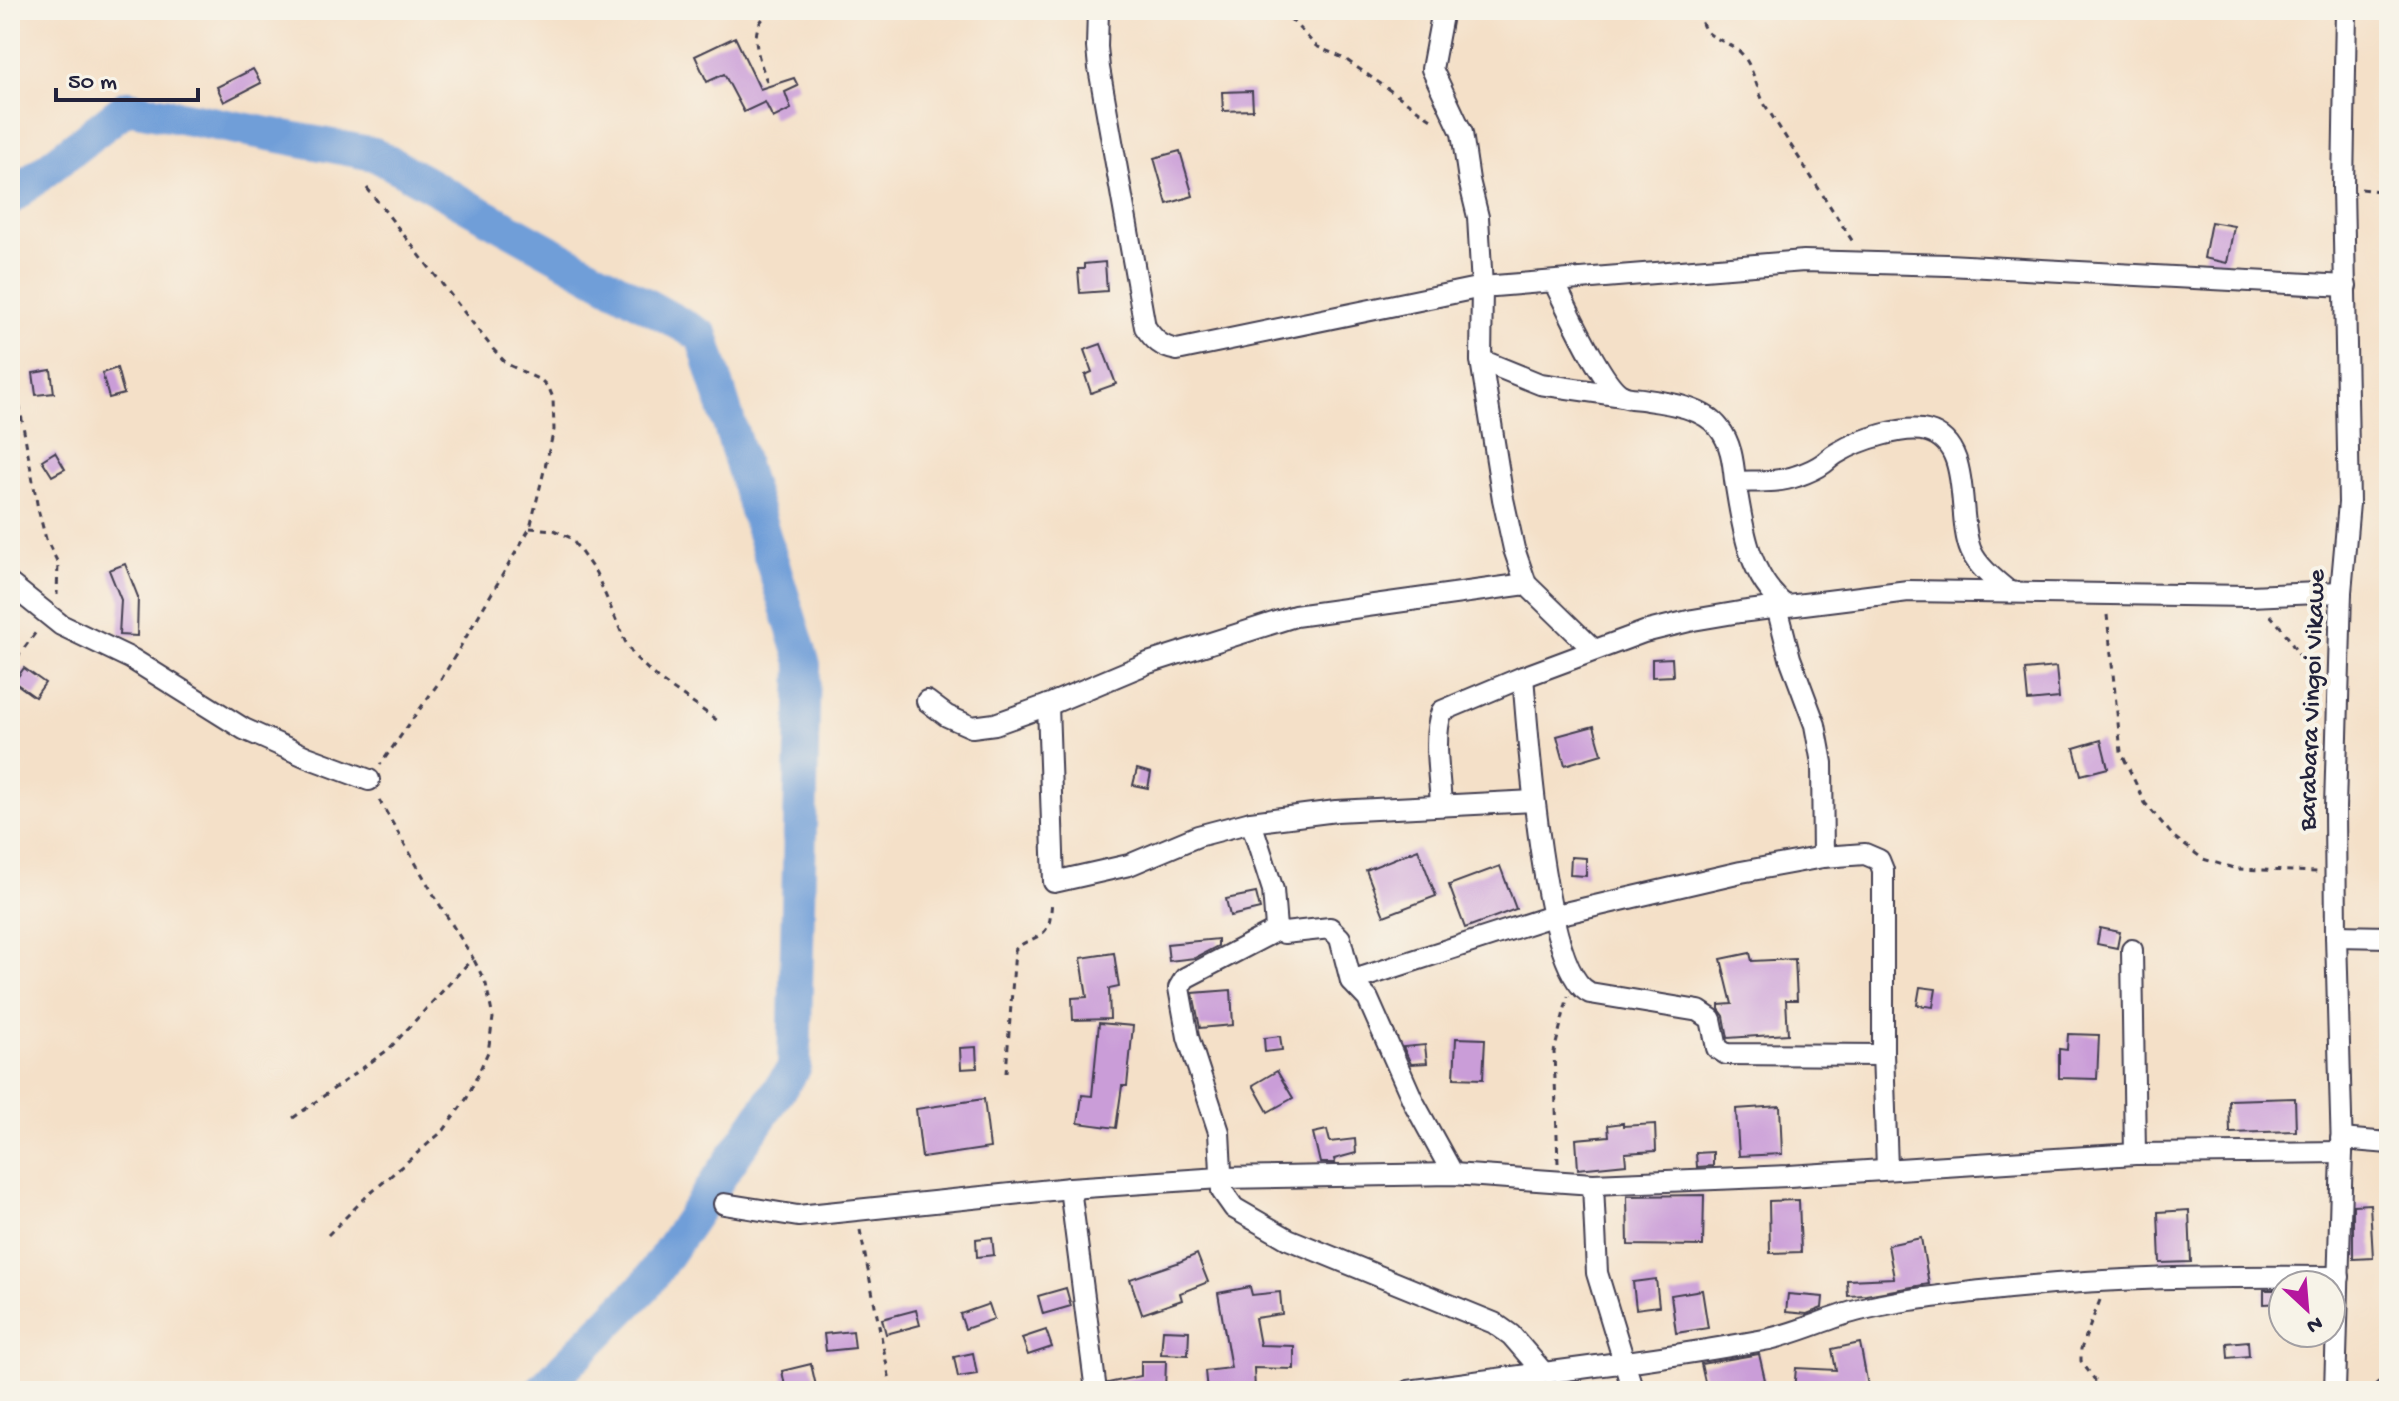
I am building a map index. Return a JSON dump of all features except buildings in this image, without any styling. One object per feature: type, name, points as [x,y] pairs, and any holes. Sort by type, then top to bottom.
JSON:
[{"type":"street","points":[[1098,10],[1098,58],[1145,327],[1155,341],[1177,350],[1482,287],[1804,261],[2346,286]]},
{"type":"street","points":[[1443,10],[1432,69],[1464,141],[1478,217],[1482,287],[1481,360],[1514,549],[1526,584],[1594,650]]},
{"type":"street","name":"Barabara Vingoi Vikawe","points":[[2339,1269],[2342,1145],[2335,873],[2336,716],[2341,592],[2349,503],[2343,187],[2346,10]]},
{"type":"street","points":[[1554,282],[1604,376],[1623,396]]},
{"type":"street","points":[[1481,360],[1540,384],[1684,407],[1717,425],[1731,452],[1741,515],[1756,567],[1782,607],[1790,658],[1815,725],[1822,763],[1823,857]]},
{"type":"street","points":[[1736,482],[1793,478],[1862,441],[1909,431],[1927,431],[1943,440],[1952,450],[1959,466],[1966,538],[1972,554],[1986,572],[2008,591]]},
{"type":"street","points":[[10,584],[71,631],[132,659],[264,740],[369,780]]},
{"type":"street","points":[[927,701],[947,716],[972,727],[995,724],[1148,663],[1295,616],[1526,584]]},
{"type":"street","points":[[1441,805],[1438,733],[1442,711],[1523,677],[1662,627],[1740,612],[1908,591],[2250,596],[2341,592]]},
{"type":"street","points":[[1523,677],[1534,801],[1552,916],[1564,953],[1580,985],[1586,991],[1699,1011],[1713,1023],[1717,1048],[1726,1054],[1883,1055]]},
{"type":"street","points":[[1048,705],[1054,882],[1129,865],[1198,836],[1251,822],[1336,811],[1534,801]]},
{"type":"street","points":[[1251,822],[1273,890],[1277,930]]},
{"type":"street","points":[[1351,981],[1552,916],[1741,872],[1823,857],[1865,854],[1879,860],[1883,870],[1883,1055],[1887,1168]]},
{"type":"street","points":[[1277,930],[1284,933],[1335,930],[1351,981],[1368,999],[1414,1103],[1453,1174]]},
{"type":"street","points":[[1277,930],[1185,978],[1179,985],[1188,1037],[1219,1132],[1222,1191],[1234,1208],[1288,1239],[1494,1323],[1521,1345],[1543,1372]]},
{"type":"street","points":[[2336,936],[2389,937]]},
{"type":"street","points":[[2132,950],[2135,1154]]},
{"type":"street","points":[[724,1204],[798,1216],[1070,1188],[1220,1178],[1453,1174],[1593,1184],[2389,1143]]},
{"type":"street","points":[[1593,1184],[1597,1273],[1633,1391]]},
{"type":"street","points":[[1070,1188],[1096,1391]]},
{"type":"street","points":[[1409,1391],[1626,1363],[1766,1340],[1885,1304],[1980,1291],[2107,1281],[2267,1276]]},
{"type":"street","name":"Barabara Vingoi Vikawe","points":[[2335,1391],[2336,1349]]},
{"type":"path","points":[[767,82],[757,37],[758,27],[770,10]]},
{"type":"path","points":[[1282,10],[1316,46],[1345,59],[1464,141]]},
{"type":"path","points":[[1701,10],[1700,22],[1704,30],[1747,59],[1765,105],[1866,262]]},
{"type":"path","points":[[2343,187],[2389,192]]},
{"type":"path","points":[[328,1235],[376,1188],[444,1130],[467,1098],[488,1052],[493,1018],[486,984],[369,780],[442,678],[530,528],[554,430],[555,412],[549,388],[542,381],[507,364],[493,349],[367,188]]},
{"type":"path","points":[[10,667],[52,618],[58,563],[51,552],[38,509],[15,381]]},
{"type":"path","points":[[530,528],[554,530],[571,538],[596,573],[634,656],[657,678],[721,723]]},
{"type":"path","points":[[2105,595],[2121,752],[2145,803],[2174,837],[2203,859],[2237,869],[2335,873]]},
{"type":"path","points":[[2250,596],[2284,631],[2336,716]]},
{"type":"path","points":[[1006,1073],[1015,950],[1047,928],[1054,882]]},
{"type":"path","points":[[1558,1181],[1554,1052],[1568,1002],[1564,953]]},
{"type":"path","points":[[293,1118],[389,1049],[473,958]]},
{"type":"path","points":[[857,1211],[892,1391]]},
{"type":"path","points":[[2103,1391],[2080,1355],[2107,1281]]},
{"type":"waterway","points":[[10,198],[127,107],[374,154],[702,336],[804,665],[794,1068],[646,1285],[541,1391]]}]
